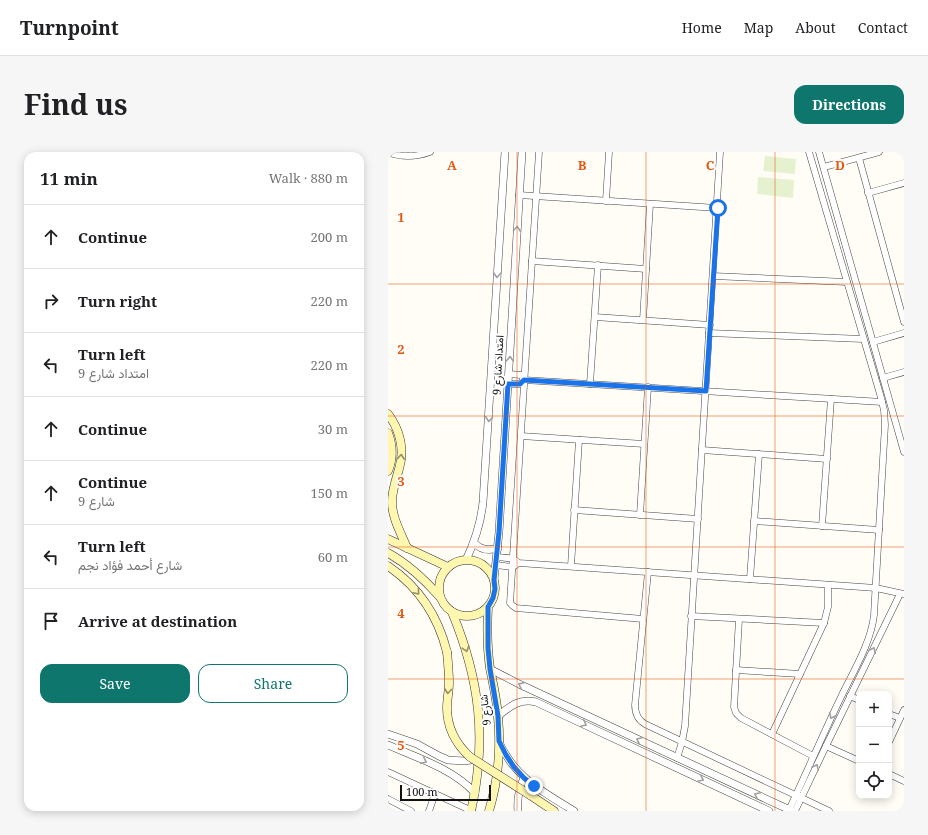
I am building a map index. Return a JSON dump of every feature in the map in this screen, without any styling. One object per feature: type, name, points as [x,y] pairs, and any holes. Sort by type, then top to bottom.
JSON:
[{"type":"main road","points":[[388,414],[396,427],[401,448],[401,462],[393,488],[392,508],[395,520],[407,548]]},
{"type":"main road","points":[[388,433],[392,449],[391,462],[388,472]]},
{"type":"main road","points":[[388,539],[448,567]]},
{"type":"main road","points":[[388,553],[422,578],[440,597],[445,606],[452,612],[461,616],[471,616],[481,613],[488,607],[495,594],[494,580],[490,571],[484,565],[475,561],[466,560],[454,563],[444,571],[440,579],[440,597]]},
{"type":"main road","points":[[388,566],[410,583],[425,602],[438,624],[446,652],[449,672],[447,715],[450,729],[456,742],[470,757],[554,811]]},
{"type":"main road","name":"شارع 9","points":[[488,607],[490,669],[498,716],[499,741],[496,780],[489,811]]},
{"type":"main road","name":"شارع 9","points":[[452,612],[463,639],[477,696],[479,758],[472,811]]},
{"type":"street","points":[[388,152],[406,157],[417,156],[430,152]]},
{"type":"street","name":"امتداد شارع 9","points":[[466,560],[474,543],[481,517],[483,502],[505,152]]},
{"type":"street","name":"امتداد شارع 9","points":[[494,580],[498,548],[522,152]]},
{"type":"street","points":[[539,152],[510,601],[511,605],[514,607],[643,619]]},
{"type":"street","points":[[606,201],[609,152]]},
{"type":"street","points":[[678,758],[684,726],[692,616],[718,208],[720,152]]},
{"type":"street","points":[[490,669],[519,684],[792,810],[814,756],[871,633],[876,588],[885,426],[882,402],[809,152]]},
{"type":"street","points":[[820,152],[904,452]]},
{"type":"street","points":[[824,167],[879,152]]},
{"type":"street","points":[[858,158],[904,322]]},
{"type":"street","points":[[868,193],[904,183]]},
{"type":"street","points":[[519,195],[718,208]]},
{"type":"street","points":[[643,320],[650,204]]},
{"type":"street","points":[[532,261],[646,269]]},
{"type":"street","points":[[590,384],[598,265]]},
{"type":"street","points":[[713,276],[847,282]]},
{"type":"street","points":[[897,296],[904,294]]},
{"type":"street","points":[[594,317],[710,325]]},
{"type":"street","points":[[710,333],[864,339]]},
{"type":"street","points":[[873,342],[904,333]]},
{"type":"street","points":[[883,378],[904,372]]},
{"type":"street","points":[[509,374],[521,375],[524,380]]},
{"type":"street","points":[[508,384],[520,384],[524,380],[882,402]]},
{"type":"street","points":[[640,515],[648,387]]},
{"type":"street","points":[[822,526],[831,398]]},
{"type":"street","points":[[521,436],[644,444]]},
{"type":"street","points":[[571,566],[579,440]]},
{"type":"street","points":[[702,450],[827,459]]},
{"type":"street","points":[[750,579],[759,454]]},
{"type":"street","points":[[574,510],[698,519]]},
{"type":"street","points":[[754,521],[879,530]]},
{"type":"street","points":[[474,543],[480,548],[487,550],[498,548]]},
{"type":"street","points":[[497,557],[513,558],[519,563]]},
{"type":"street","points":[[496,565],[512,566],[519,563],[571,566],[876,588],[902,594],[826,746],[798,797]]},
{"type":"street","points":[[648,572],[635,705],[639,720],[828,811]]},
{"type":"street","points":[[772,734],[824,623],[828,607],[828,585]]},
{"type":"street","points":[[692,616],[824,623]]},
{"type":"street","points":[[739,619],[734,707],[736,713],[814,756]]},
{"type":"street","points":[[736,670],[800,674]]},
{"type":"street","points":[[845,689],[849,689],[850,697]]},
{"type":"street","points":[[840,698],[844,702],[850,697]]},
{"type":"street","points":[[850,697],[856,699]]},
{"type":"street","points":[[498,716],[513,705],[520,702],[528,700],[540,703],[769,811]]},
{"type":"street","points":[[569,717],[573,709]]},
{"type":"street","points":[[892,735],[904,710]]},
{"type":"street","points":[[892,715],[900,718]]},
{"type":"street","points":[[388,734],[417,744],[448,760],[464,761],[479,758]]},
{"type":"street","points":[[499,741],[510,761],[524,778],[540,790],[574,811]]},
{"type":"street","points":[[388,744],[450,773],[461,780],[475,793]]},
{"type":"street","points":[[409,754],[415,749],[417,744]]},
{"type":"street","points":[[826,746],[856,760]]},
{"type":"street","points":[[388,772],[472,811]]},
{"type":"street","points":[[892,775],[904,781]]},
{"type":"street","points":[[518,811],[519,790],[524,778]]},
{"type":"street","points":[[429,811],[435,794]]},
{"type":"street","points":[[388,800],[411,811]]},
{"type":"green space","points":[[765,156],[796,159],[795,174],[763,171]]},
{"type":"green space","points":[[758,177],[794,180],[793,198],[757,194]]},
{"type":"route","points":[[534,786],[514,767],[499,741],[498,716],[488,648],[488,607],[495,594],[494,580],[499,532],[508,384],[520,384],[524,380],[706,391],[718,208]]}]
